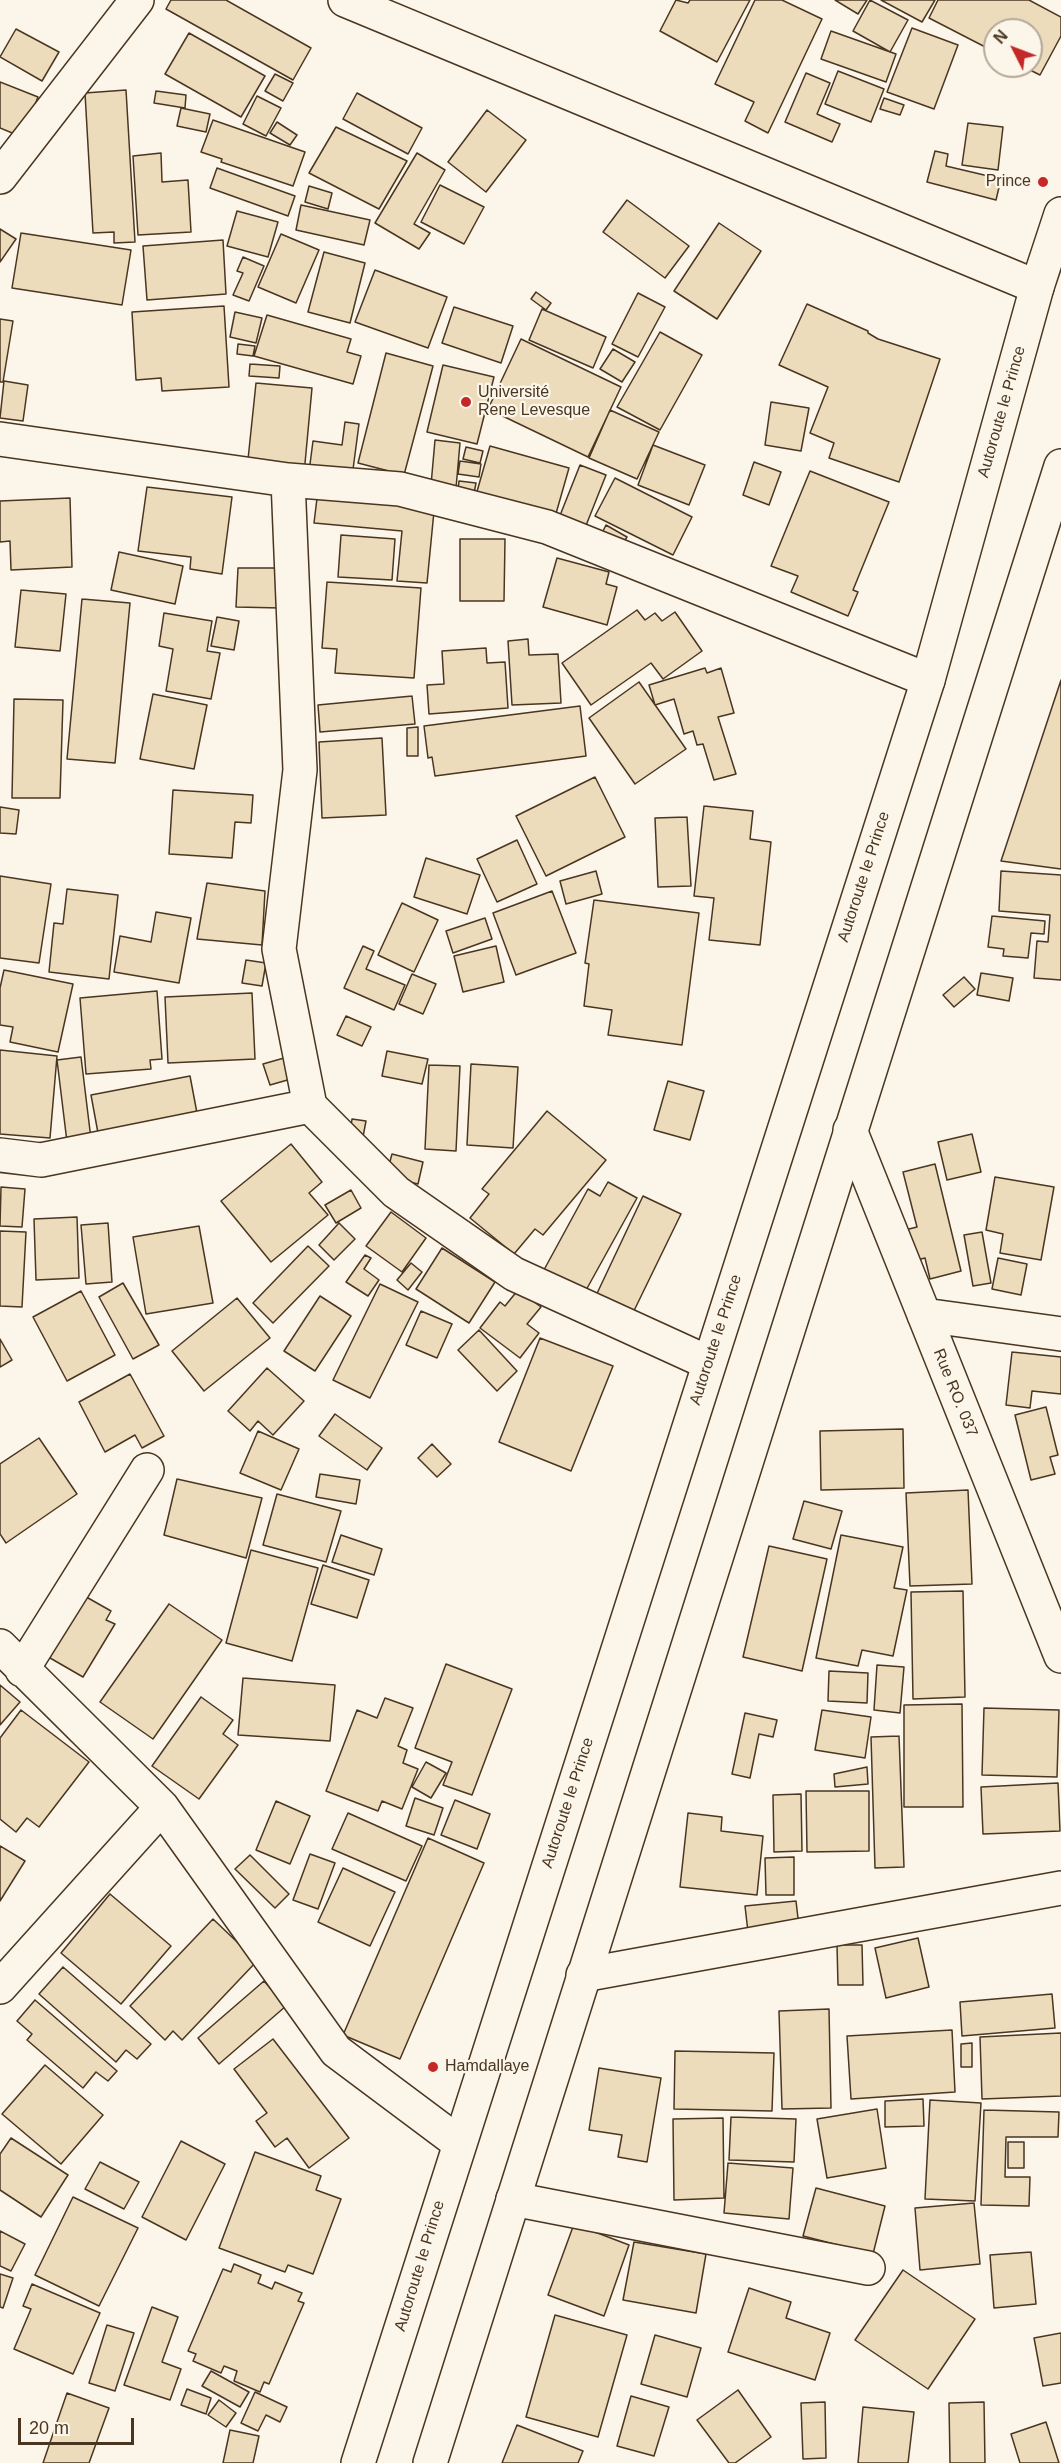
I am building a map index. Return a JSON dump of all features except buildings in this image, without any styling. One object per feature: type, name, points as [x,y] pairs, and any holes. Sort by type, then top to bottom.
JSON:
[{"type":"street","points":[[0,177],[137,0]]},
{"type":"street","points":[[345,0],[1037,286]]},
{"type":"street","name":"Autoroute le Prince","points":[[358,2463],[928,680],[1037,286],[1061,214]]},
{"type":"street","points":[[0,439],[288,480],[400,489],[547,527],[928,680]]},
{"type":"street","points":[[430,2463],[1061,466]]},
{"type":"street","points":[[288,480],[300,770],[279,948],[310,1106],[396,1192],[514,1274],[709,1363]]},
{"type":"street","points":[[0,1155],[41,1160],[310,1106]]},
{"type":"street","name":"Rue RO. 037","points":[[850,1130],[1061,1656]]},
{"type":"street","points":[[924,1316],[1061,1334]]},
{"type":"street","points":[[147,1470],[11,1658],[162,1807],[336,2051],[459,2143]]},
{"type":"street","points":[[0,1987],[162,1807]]},
{"type":"street","points":[[584,1975],[1061,1888]]},
{"type":"street","points":[[513,2199],[868,2268]]},
{"type":"place","name":"Prince","points":[[1043,182]]},
{"type":"place","name":"Université Rene Levesque","points":[[466,402]]},
{"type":"place","name":"Hamdallaye","points":[[433,2067]]}]
